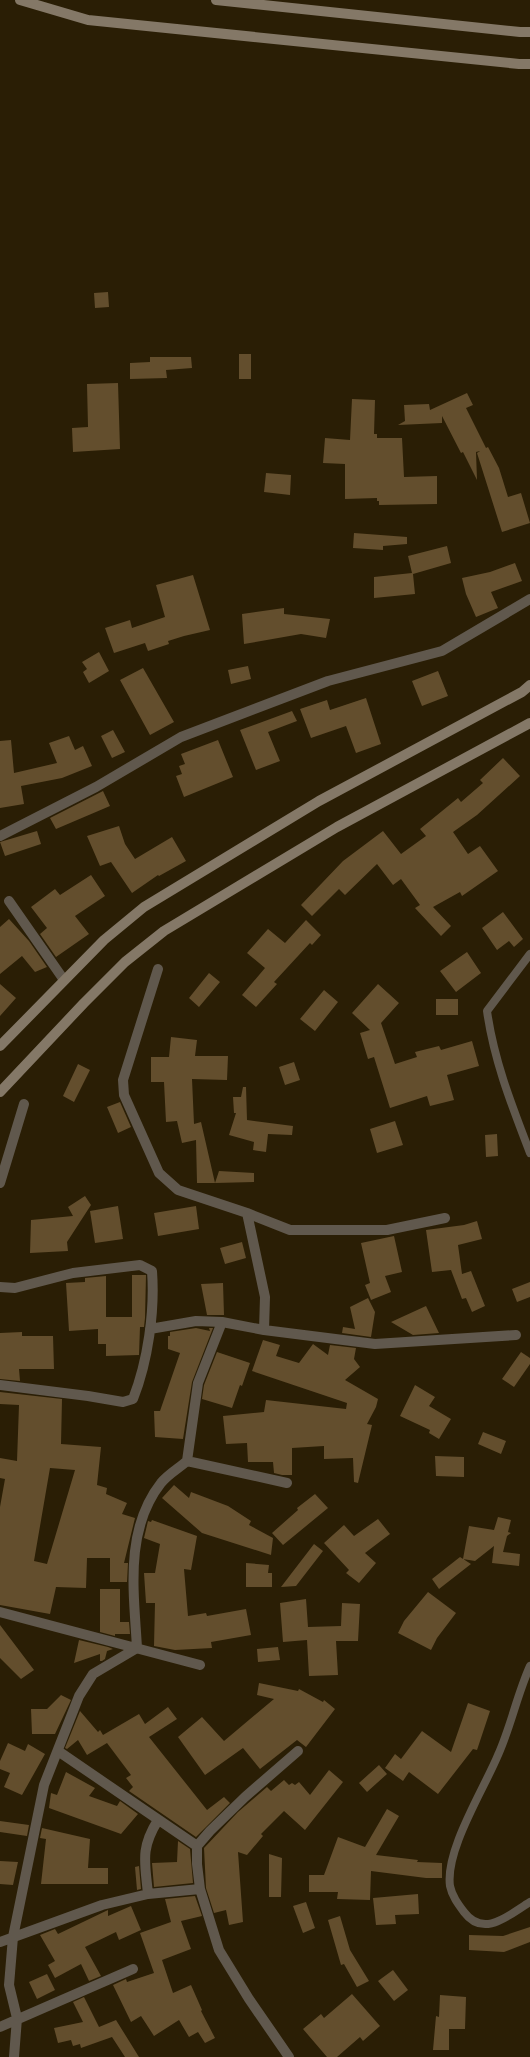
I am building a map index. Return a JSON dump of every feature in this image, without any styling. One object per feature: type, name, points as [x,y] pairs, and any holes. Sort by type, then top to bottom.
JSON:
[{"type":"main road","points":[[20,0],[88,20],[530,64]]},
{"type":"main road","points":[[216,0],[530,32]]},
{"type":"main road","points":[[0,1046],[104,940],[144,907],[318,801],[522,692],[530,685]]},
{"type":"main road","points":[[0,1092],[114,972],[164,931],[337,827],[530,723]]},
{"type":"street","points":[[0,836],[96,787],[181,737],[328,682],[442,650],[530,598]]},
{"type":"street","points":[[9,901],[64,980]]},
{"type":"street","points":[[158,969],[123,1080],[124,1095],[159,1174],[178,1190],[247,1213],[290,1230],[387,1230],[445,1218]]},
{"type":"street","points":[[0,1183],[24,1104]]},
{"type":"street","points":[[247,1213],[265,1297],[264,1330]]},
{"type":"street","points":[[0,1287],[14,1288],[73,1274],[140,1264],[152,1271],[153,1284],[150,1329],[138,1387],[133,1399],[123,1402],[88,1396],[0,1386]]},
{"type":"street","points":[[150,1329],[196,1321],[222,1322],[264,1330],[375,1344],[516,1335]]},
{"type":"street","points":[[137,1648],[134,1590],[134,1550],[143,1514],[161,1482],[187,1461],[198,1383],[222,1322]]},
{"type":"street","points":[[187,1461],[286,1483]]},
{"type":"street","points":[[0,1612],[200,1665]]},
{"type":"street","points":[[14,2057],[18,2018],[9,1985],[13,1937],[44,1785],[79,1696],[93,1674],[137,1648]]},
{"type":"street","points":[[58,1751],[197,1846]]},
{"type":"street","points":[[289,2057],[249,1999],[219,1950],[200,1889],[197,1864],[197,1846],[210,1831],[245,1797],[298,1751]]},
{"type":"street","points":[[148,1894],[145,1855],[148,1836],[158,1820]]},
{"type":"street","points":[[0,1942],[102,1905],[148,1894],[200,1889]]},
{"type":"street","points":[[0,2027],[133,1969]]},
{"type":"lane","points":[[530,954],[487,1011],[491,1039],[504,1083],[530,1153]]},
{"type":"lane","points":[[530,1666],[499,1754],[462,1832],[450,1872],[450,1886],[456,1902],[466,1916],[475,1922],[487,1924],[500,1922],[530,1902]]},
{"type":"building","points":[[108,292],[109,307],[95,308],[94,293]]},
{"type":"building","points":[[239,354],[251,354],[251,379],[239,379]]},
{"type":"building","points":[[150,357],[191,357],[192,368],[166,370],[167,378],[130,379],[130,363],[150,362]]},
{"type":"building","points":[[118,383],[120,449],[73,452],[72,428],[88,427],[87,384]]},
{"type":"building","points":[[467,393],[473,405],[466,408],[486,448],[488,447],[499,468],[508,497],[521,493],[530,523],[502,532],[477,453],[480,451],[476,452],[477,480],[442,416],[442,423],[398,425],[405,421],[404,405],[429,404],[430,410]]},
{"type":"building","points":[[352,399],[375,400],[374,434],[377,434],[377,438],[402,438],[404,477],[437,476],[437,504],[379,505],[377,498],[345,499],[345,464],[323,463],[325,438],[350,440]]},
{"type":"building","points":[[266,473],[291,475],[290,495],[264,492]]},
{"type":"building","points":[[354,533],[407,537],[407,544],[383,546],[383,550],[353,548]]},
{"type":"building","points":[[447,546],[451,563],[413,574],[415,594],[374,598],[374,577],[412,573],[408,556]]},
{"type":"building","points":[[515,563],[522,581],[491,592],[498,608],[476,617],[466,594],[462,578],[490,572]]},
{"type":"building","points":[[193,575],[210,630],[168,641],[169,644],[148,651],[145,643],[114,653],[105,628],[130,620],[132,628],[165,617],[156,585]]},
{"type":"building","points":[[284,608],[284,614],[330,619],[326,638],[301,634],[244,644],[242,614]]},
{"type":"building","points":[[99,652],[109,671],[89,683],[83,672],[87,669],[82,662]]},
{"type":"building","points":[[248,666],[251,679],[231,684],[228,670]]},
{"type":"building","points":[[143,668],[174,722],[150,735],[120,680]]},
{"type":"building","points":[[438,671],[448,696],[422,706],[412,681]]},
{"type":"building","points":[[366,698],[381,744],[356,753],[346,726],[311,738],[300,709],[327,700],[330,710]]},
{"type":"building","points":[[292,711],[297,721],[268,732],[280,761],[256,770],[240,730]]},
{"type":"building","points":[[113,730],[125,752],[112,758],[101,736]]},
{"type":"building","points":[[69,736],[75,750],[83,746],[92,766],[62,778],[21,786],[24,804],[0,808],[0,741],[11,740],[14,773],[57,763],[49,743]]},
{"type":"building","points":[[218,740],[233,777],[184,797],[176,776],[182,774],[179,766],[185,764],[181,754]]},
{"type":"building","points":[[503,758],[520,776],[477,815],[453,832],[468,854],[480,846],[498,871],[462,896],[460,892],[433,907],[451,926],[441,936],[415,908],[420,905],[401,879],[393,885],[377,864],[345,895],[339,889],[312,916],[301,905],[343,861],[383,831],[401,854],[426,836],[420,829],[458,798],[461,802],[483,783],[480,780]]},
{"type":"building","points":[[103,791],[110,806],[56,829],[50,818]]},
{"type":"building","points":[[119,826],[125,844],[135,859],[172,837],[186,861],[159,876],[158,875],[132,893],[111,862],[100,866],[87,836]]},
{"type":"building","points":[[37,831],[41,844],[5,856],[0,842]]},
{"type":"building","points":[[91,875],[105,896],[75,916],[89,934],[56,957],[40,934],[47,928],[31,907],[55,889],[60,895]]},
{"type":"building","points":[[503,912],[523,939],[514,947],[509,941],[497,950],[482,928]]},
{"type":"building","points":[[9,919],[29,941],[47,967],[35,972],[22,956],[0,974],[0,927]]},
{"type":"building","points":[[306,920],[321,935],[312,945],[310,943],[274,982],[277,984],[256,1007],[242,995],[265,968],[247,953],[268,929],[285,943]]},
{"type":"building","points":[[467,952],[481,973],[456,992],[440,971]]},
{"type":"building","points":[[209,973],[220,982],[199,1007],[189,998]]},
{"type":"building","points":[[0,984],[16,998],[0,1016]]},
{"type":"building","points":[[378,984],[399,1003],[381,1023],[395,1064],[417,1057],[415,1052],[439,1046],[441,1050],[472,1041],[479,1066],[447,1075],[454,1100],[430,1106],[427,1096],[390,1108],[374,1057],[368,1059],[360,1033],[370,1030],[352,1013]]},
{"type":"building","points":[[324,990],[338,1002],[315,1031],[300,1019]]},
{"type":"building","points":[[436,999],[458,999],[458,1015],[436,1015]]},
{"type":"building","points":[[171,1037],[197,1040],[195,1056],[228,1056],[227,1080],[192,1079],[194,1124],[201,1122],[215,1183],[197,1183],[196,1140],[182,1143],[177,1121],[166,1122],[164,1082],[151,1082],[151,1057],[169,1057]]},
{"type":"building","points":[[294,1062],[300,1080],[285,1085],[279,1067]]},
{"type":"building","points":[[78,1064],[90,1070],[74,1102],[63,1096]]},
{"type":"building","points":[[243,1087],[246,1087],[247,1120],[293,1126],[292,1135],[268,1134],[266,1152],[253,1150],[254,1142],[229,1135],[236,1113],[234,1113],[233,1097],[241,1097]]},
{"type":"building","points":[[120,1102],[131,1127],[118,1133],[107,1107]]},
{"type":"building","points":[[395,1121],[403,1145],[377,1153],[370,1129]]},
{"type":"building","points":[[497,1134],[498,1156],[486,1157],[485,1135]]},
{"type":"building","points":[[219,1171],[254,1173],[254,1182],[215,1183]]},
{"type":"building","points":[[85,1196],[91,1205],[67,1242],[68,1251],[30,1253],[31,1220],[73,1216],[68,1207]]},
{"type":"building","points":[[118,1206],[123,1239],[95,1243],[90,1211]]},
{"type":"building","points":[[196,1206],[199,1229],[158,1236],[154,1213]]},
{"type":"building","points":[[477,1221],[482,1239],[458,1245],[462,1274],[471,1271],[485,1306],[472,1312],[466,1298],[462,1299],[451,1270],[432,1272],[426,1230],[464,1225]]},
{"type":"building","points":[[394,1236],[402,1272],[385,1276],[391,1292],[371,1300],[365,1285],[370,1283],[361,1243]]},
{"type":"building","points":[[242,1242],[246,1258],[225,1264],[220,1248]]},
{"type":"building","points":[[132,1275],[146,1275],[145,1318],[144,1327],[140,1327],[139,1355],[106,1356],[106,1344],[98,1344],[98,1329],[69,1331],[66,1283],[85,1282],[85,1278],[106,1276],[106,1317],[132,1317]]},
{"type":"building","points":[[530,1282],[530,1297],[517,1302],[512,1289]]},
{"type":"building","points":[[223,1283],[224,1315],[207,1315],[201,1284]]},
{"type":"building","points":[[368,1298],[375,1312],[371,1337],[342,1333],[343,1327],[355,1329],[350,1307]]},
{"type":"building","points":[[426,1306],[439,1333],[413,1335],[391,1322]]},
{"type":"building","points":[[196,1328],[210,1331],[209,1328],[213,1328],[192,1382],[183,1439],[155,1437],[154,1411],[160,1411],[180,1353],[168,1349],[168,1336],[170,1336],[170,1332]]},
{"type":"building","points":[[22,1332],[22,1336],[53,1336],[54,1369],[19,1369],[20,1381],[0,1379],[0,1333]]},
{"type":"building","points":[[263,1340],[280,1345],[276,1356],[299,1363],[313,1344],[328,1355],[330,1345],[356,1348],[354,1359],[360,1367],[345,1380],[378,1399],[376,1407],[367,1424],[372,1425],[358,1483],[354,1482],[353,1458],[324,1459],[324,1446],[292,1448],[292,1475],[282,1475],[274,1473],[273,1462],[248,1462],[247,1443],[226,1444],[223,1416],[264,1412],[266,1400],[346,1409],[347,1403],[252,1371]]},
{"type":"building","points":[[217,1352],[250,1363],[232,1408],[202,1399],[204,1385]]},
{"type":"building","points":[[521,1352],[530,1358],[530,1364],[514,1387],[502,1379]]},
{"type":"building","points":[[415,1385],[435,1397],[429,1406],[451,1419],[439,1439],[429,1433],[430,1430],[400,1416]]},
{"type":"building","points":[[0,1392],[62,1399],[61,1444],[101,1447],[97,1485],[107,1488],[106,1494],[127,1503],[122,1514],[135,1518],[124,1563],[128,1563],[127,1582],[110,1582],[110,1558],[87,1558],[86,1588],[56,1587],[50,1614],[0,1605],[0,1507],[5,1479],[0,1478],[0,1458],[17,1461],[19,1405],[0,1404]],"holes":[[[50,1468],[75,1470],[47,1564],[34,1561]]]},
{"type":"building","points":[[483,1432],[506,1441],[501,1454],[478,1444]]},
{"type":"building","points":[[435,1456],[464,1457],[464,1477],[436,1476]]},
{"type":"building","points":[[174,1485],[189,1498],[191,1492],[228,1506],[251,1521],[249,1525],[273,1538],[271,1555],[202,1533],[162,1498]]},
{"type":"building","points":[[315,1494],[328,1508],[283,1545],[272,1533],[298,1510],[297,1508]]},
{"type":"building","points":[[498,1517],[511,1520],[508,1532],[511,1533],[507,1536],[503,1552],[520,1554],[519,1566],[492,1563],[494,1546],[475,1561],[463,1559],[469,1526],[494,1530]]},
{"type":"building","points":[[378,1519],[390,1534],[365,1553],[376,1563],[359,1583],[346,1573],[349,1570],[324,1543],[344,1525],[354,1536]]},
{"type":"building","points":[[152,1520],[197,1536],[191,1570],[184,1569],[188,1616],[206,1613],[207,1616],[246,1609],[251,1635],[211,1642],[212,1648],[175,1650],[154,1646],[155,1603],[146,1603],[144,1573],[155,1573],[160,1544],[144,1538],[148,1521],[151,1522]]},
{"type":"building","points":[[314,1544],[323,1551],[296,1586],[281,1587]]},
{"type":"building","points":[[460,1557],[471,1564],[439,1589],[432,1579]]},
{"type":"building","points":[[246,1563],[269,1565],[268,1573],[272,1573],[272,1587],[246,1587]]},
{"type":"building","points":[[100,1589],[120,1589],[120,1622],[129,1622],[130,1634],[115,1634],[115,1636],[100,1632]]},
{"type":"building","points":[[428,1592],[456,1613],[437,1638],[431,1650],[398,1633],[404,1621]]},
{"type":"building","points":[[306,1599],[308,1627],[341,1626],[342,1603],[360,1604],[358,1641],[336,1641],[338,1675],[309,1676],[307,1640],[283,1642],[280,1603]]},
{"type":"building","points":[[0,1625],[34,1670],[21,1679],[0,1658]]},
{"type":"building","points":[[79,1640],[113,1649],[107,1651],[105,1659],[102,1661],[100,1661],[100,1654],[74,1663]]},
{"type":"building","points":[[278,1647],[280,1660],[258,1662],[257,1649]]},
{"type":"building","points":[[259,1683],[298,1691],[299,1689],[323,1702],[324,1700],[335,1709],[306,1747],[297,1740],[260,1769],[243,1748],[205,1775],[178,1737],[202,1717],[224,1741],[274,1699],[257,1695]]},
{"type":"building","points":[[61,1695],[71,1700],[55,1734],[32,1734],[31,1709],[47,1709]]},
{"type":"building","points":[[468,1703],[490,1711],[477,1750],[473,1749],[438,1794],[409,1772],[403,1781],[385,1768],[395,1754],[401,1759],[422,1731],[451,1752]]},
{"type":"building","points":[[168,1707],[177,1719],[149,1737],[207,1810],[224,1797],[230,1803],[196,1837],[129,1791],[133,1787],[126,1778],[131,1775],[107,1743],[87,1755],[78,1740],[67,1749],[65,1748],[80,1711],[98,1732],[100,1730],[103,1735],[139,1714],[145,1724]]},
{"type":"building","points":[[8,1743],[25,1751],[28,1744],[45,1754],[22,1795],[4,1787],[10,1773],[0,1769],[0,1761]]},
{"type":"building","points":[[379,1765],[387,1774],[367,1792],[359,1783]]},
{"type":"building","points":[[329,1770],[343,1782],[305,1830],[284,1811],[261,1834],[263,1836],[247,1855],[238,1852],[243,1922],[229,1925],[226,1910],[214,1913],[206,1888],[204,1848],[238,1812],[267,1787],[271,1791],[284,1780],[289,1785],[292,1783],[295,1785],[299,1782],[310,1795]]},
{"type":"building","points":[[66,1772],[95,1788],[89,1796],[117,1806],[120,1801],[138,1814],[121,1834],[49,1808],[51,1793],[57,1795]]},
{"type":"building","points":[[387,1809],[399,1816],[376,1855],[418,1860],[417,1862],[442,1863],[442,1878],[426,1878],[371,1871],[370,1900],[337,1899],[338,1892],[309,1892],[309,1875],[324,1875],[338,1837],[365,1847]]},
{"type":"building","points":[[0,1821],[29,1825],[27,1836],[0,1832]]},
{"type":"building","points":[[42,1828],[90,1839],[88,1868],[108,1868],[108,1884],[41,1884],[46,1839],[40,1838]]},
{"type":"building","points":[[178,1841],[190,1849],[193,1883],[154,1887],[152,1863],[177,1862]]},
{"type":"building","points":[[269,1854],[282,1858],[281,1897],[269,1897]]},
{"type":"building","points":[[0,1861],[18,1862],[13,1885],[0,1884]]},
{"type":"building","points":[[139,1866],[141,1889],[137,1890],[135,1867]]},
{"type":"building","points":[[418,1894],[419,1914],[395,1915],[396,1924],[376,1925],[373,1898]]},
{"type":"building","points":[[195,1896],[202,1916],[181,1921],[191,1949],[162,1960],[173,1993],[191,1985],[202,2010],[201,2011],[215,2038],[205,2043],[198,2032],[189,2037],[179,2020],[154,2036],[141,2016],[131,2022],[113,1985],[126,1979],[127,1982],[154,1973],[140,1933],[171,1922],[165,1899]]},
{"type":"building","points":[[306,1902],[315,1928],[303,1933],[293,1906]]},
{"type":"building","points":[[131,1906],[141,1930],[119,1940],[116,1932],[85,1947],[101,1976],[89,1981],[81,1964],[55,1978],[48,1965],[55,1961],[40,1935],[55,1929],[58,1934],[108,1910],[108,1916]]},
{"type":"building","points":[[340,1916],[350,1950],[369,1981],[357,1987],[344,1964],[341,1965],[328,1920]]},
{"type":"building","points":[[530,1927],[530,1942],[504,1952],[469,1950],[469,1935],[503,1936]]},
{"type":"building","points":[[393,1970],[408,1990],[394,2001],[378,1981]]},
{"type":"building","points":[[47,1974],[55,1990],[37,1999],[29,1982]]},
{"type":"building","points":[[352,1994],[380,2026],[363,2041],[360,2037],[337,2057],[327,2057],[303,2029],[321,2014],[324,2018]]},
{"type":"building","points":[[440,1995],[466,1997],[465,2029],[449,2029],[449,2050],[433,2050],[436,2016],[439,2017]]},
{"type":"building","points":[[84,1997],[99,2027],[116,2020],[139,2057],[125,2057],[112,2037],[81,2048],[80,2044],[73,2046],[71,2040],[58,2043],[54,2028],[83,2022],[73,2002]]}]
